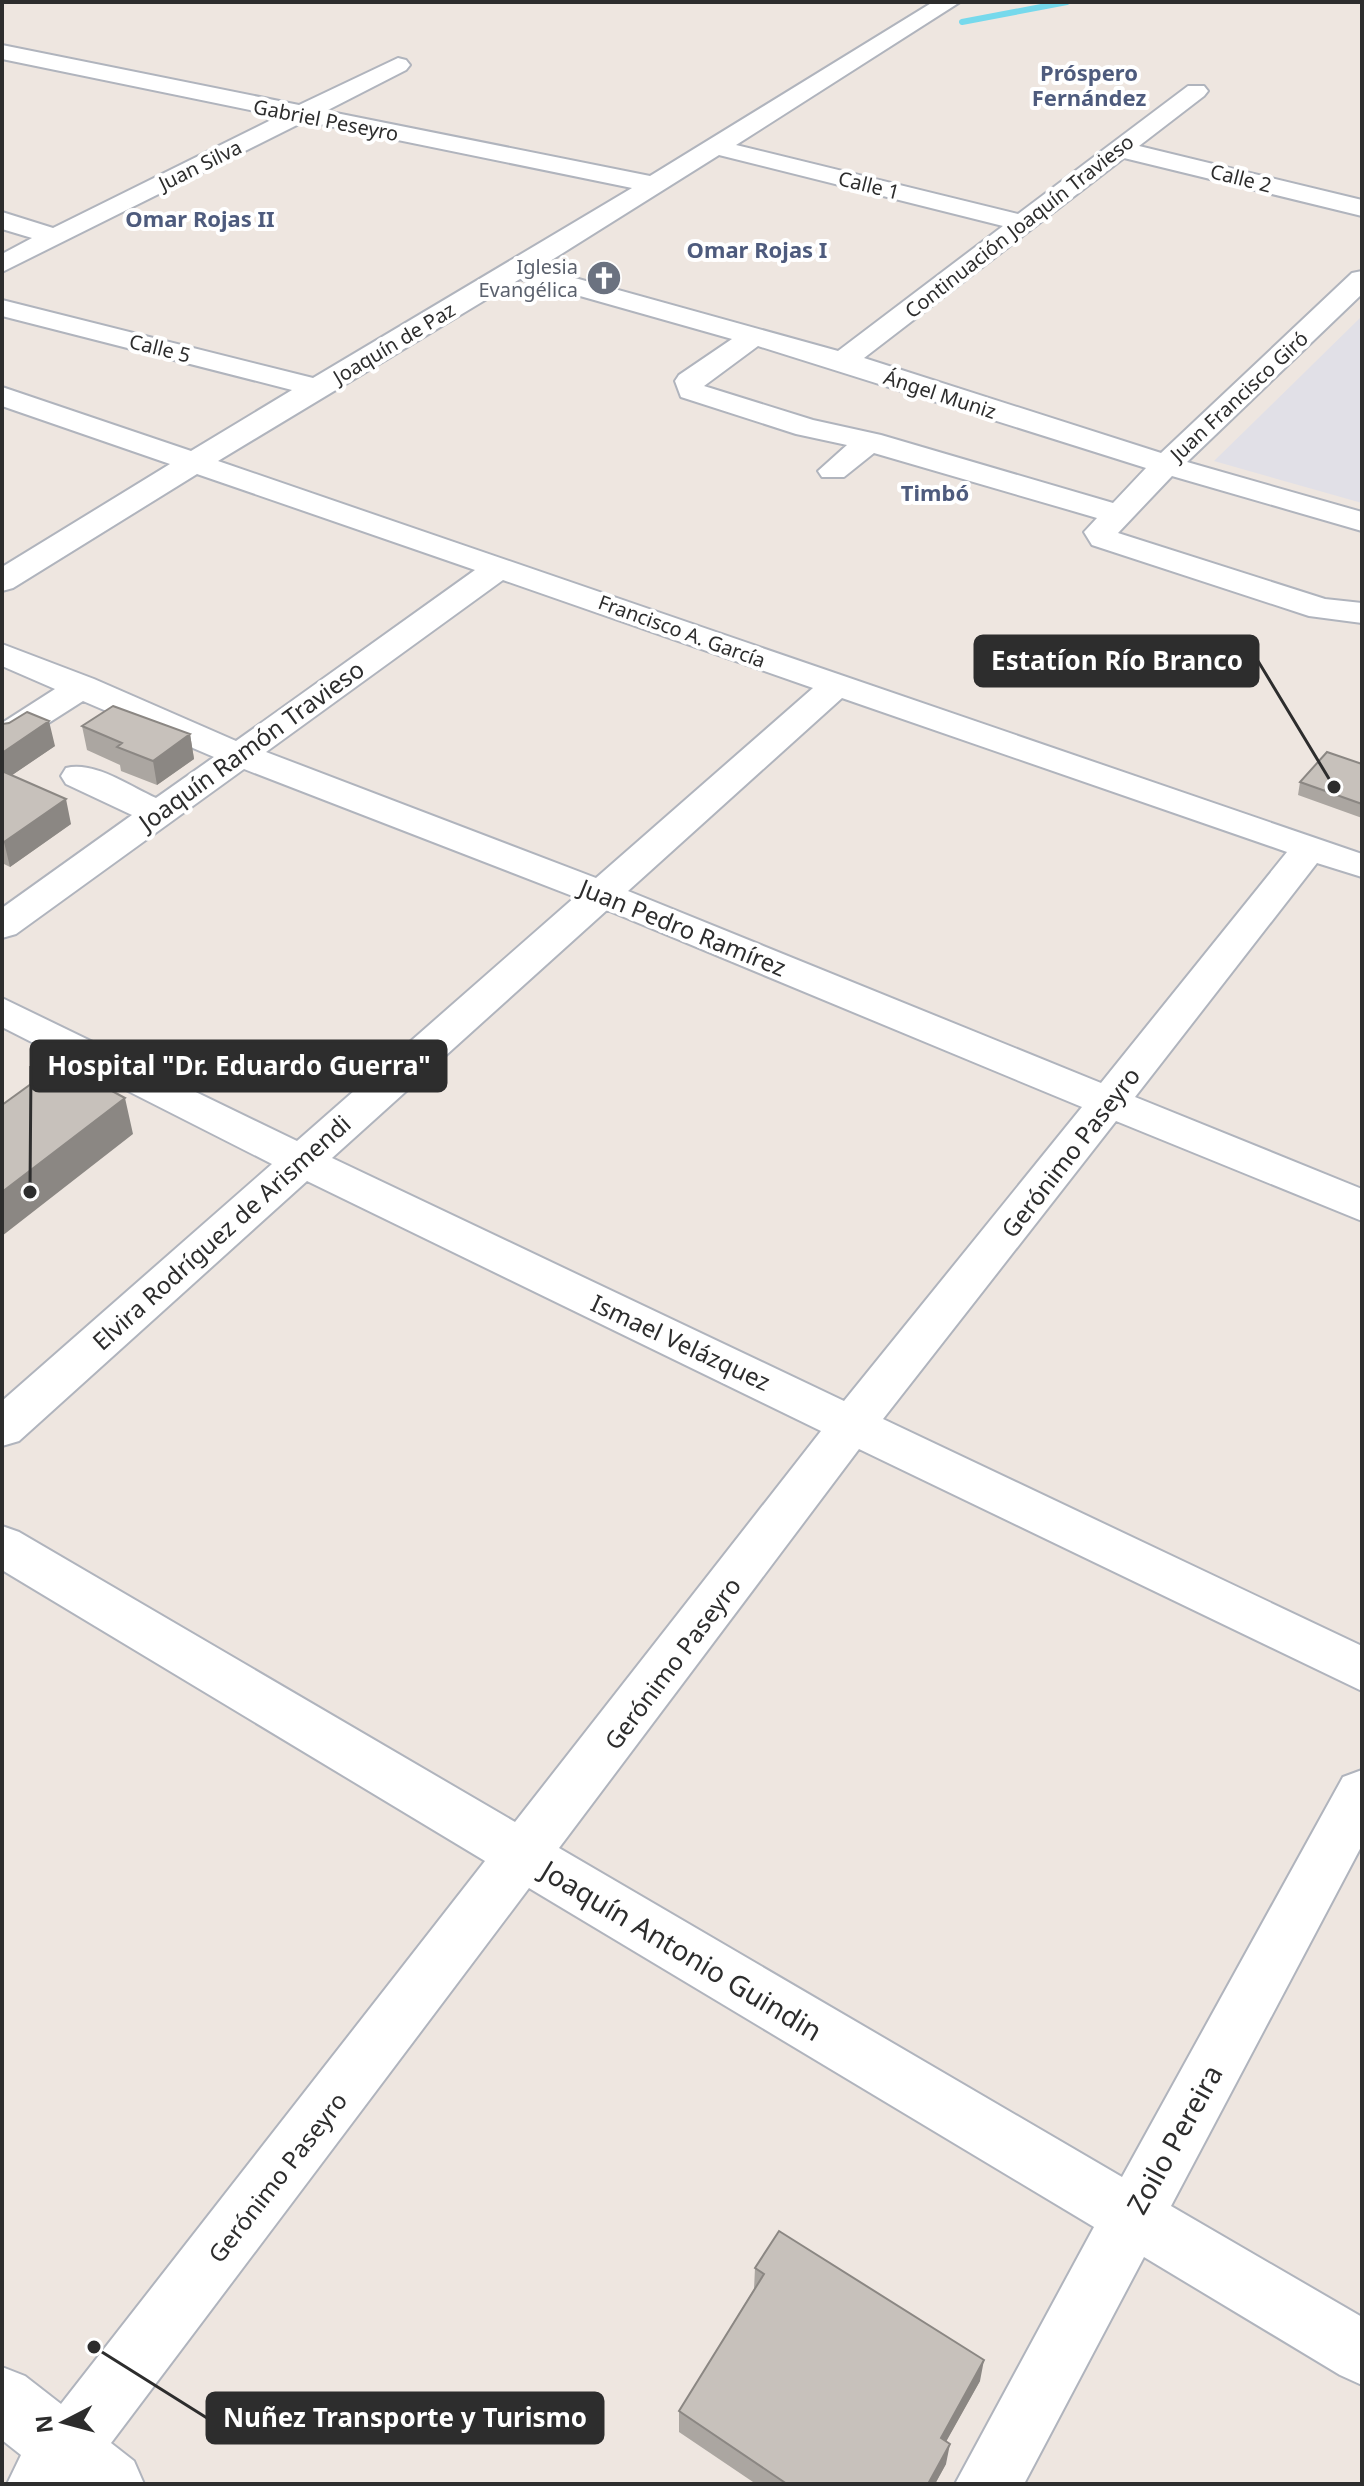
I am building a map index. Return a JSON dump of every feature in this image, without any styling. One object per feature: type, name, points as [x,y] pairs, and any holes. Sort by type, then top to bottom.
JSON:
[{"type":"street","name":"Joaquín de Paz","points":[[2,581],[517,270],[651,184],[949,2]]},
{"type":"street","name":"Gabriel Peseyro","points":[[2,52],[651,184]]},
{"type":"street","name":"Juan Silva","points":[[2,264],[398,65]]},
{"type":"street","name":"Continuación Joaquín Travieso","points":[[843,361],[1196,91]]},
{"type":"street","name":"Calle 1","points":[[715,147],[1022,223]]},
{"type":"street","name":"Calle 2","points":[[1119,149],[1362,208]]},
{"type":"street","points":[[2,220],[54,237]]},
{"type":"street","name":"Ángel Muniz","points":[[517,270],[843,361],[1166,465],[1362,522]]},
{"type":"street","name":"Juan Francisco Giró","points":[[1119,515],[1166,465],[1362,279]]},
{"type":"street","name":"Calle 5","points":[[2,308],[318,388]]},
{"type":"street","points":[[754,336],[689,381],[691,391],[807,428],[870,441],[1119,515]]},
{"type":"street","points":[[807,428],[876,374]]},
{"type":"street","name":"Francisco A. García","points":[[2,396],[502,566],[835,686],[1362,866]]},
{"type":"street","points":[[833,471],[870,441]]},
{"type":"street","points":[[1119,515],[1100,532],[1103,538],[1321,609],[1362,613]]},
{"type":"street","name":"Joaquín Ramón Travieso","points":[[2,926],[502,566]]},
{"type":"street","name":"Juan Pedro Ramírez","points":[[2,654],[238,754],[600,893],[1362,1206]]},
{"type":"street","points":[[2,738],[82,686]]},
{"type":"street","name":"Elvira Rodríguez de Arismendi","points":[[2,1428],[835,686]]},
{"type":"street","points":[[79,776],[158,813]]},
{"type":"street","name":"Gerónimo Paseyro","points":[[73,2472],[525,1856],[853,1423],[1310,848]]},
{"type":"street","name":"Ismael Velázquez","points":[[2,1011],[302,1161],[1362,1670]]},
{"type":"street","name":"Joaquín Antonio Guindin","points":[[2,1546],[1131,2219],[1362,2353]]},
{"type":"street","name":"Zoilo Pereira","points":[[988,2484],[1362,1793]]},
{"type":"street","points":[[2,2399],[73,2472]]},
{"type":"shaded area","points":[[1362,316],[1362,503],[1214,461]]},
{"type":"building","points":[[113,706],[190,734],[153,761],[117,747],[122,743],[82,726]]},
{"type":"building","points":[[27,712],[49,721],[2,753],[2,724]]},
{"type":"building","points":[[1327,752],[1362,764],[1362,804],[1300,782]]},
{"type":"building","points":[[2,771],[66,799],[4,842],[2,841]]},
{"type":"building","points":[[60,1063],[125,1098],[2,1192],[2,1105]]},
{"type":"building","points":[[779,2231],[984,2360],[941,2438],[950,2444],[928,2484],[787,2484],[679,2411],[764,2274],[755,2268]]},
{"type":"waterway","points":[[962,22],[1067,2]]},
{"type":"place","name":"Iglesia Evangélica","points":[[604,278]]},
{"type":"place","name":"Estatíon Río Branco","points":[[1334,787]]},
{"type":"place","name":"Hospital \"Dr. Eduardo Guerra\"","points":[[30,1192]]},
{"type":"place","name":"Nuñez Transporte y Turismo","points":[[94,2347]]},
{"type":"district","name":"Próspero Fernández","points":[[1089,84]]},
{"type":"district","name":"Omar Rojas II","points":[[200,218]]},
{"type":"district","name":"Omar Rojas I","points":[[757,249]]},
{"type":"district","name":"Timbó","points":[[935,492]]}]
